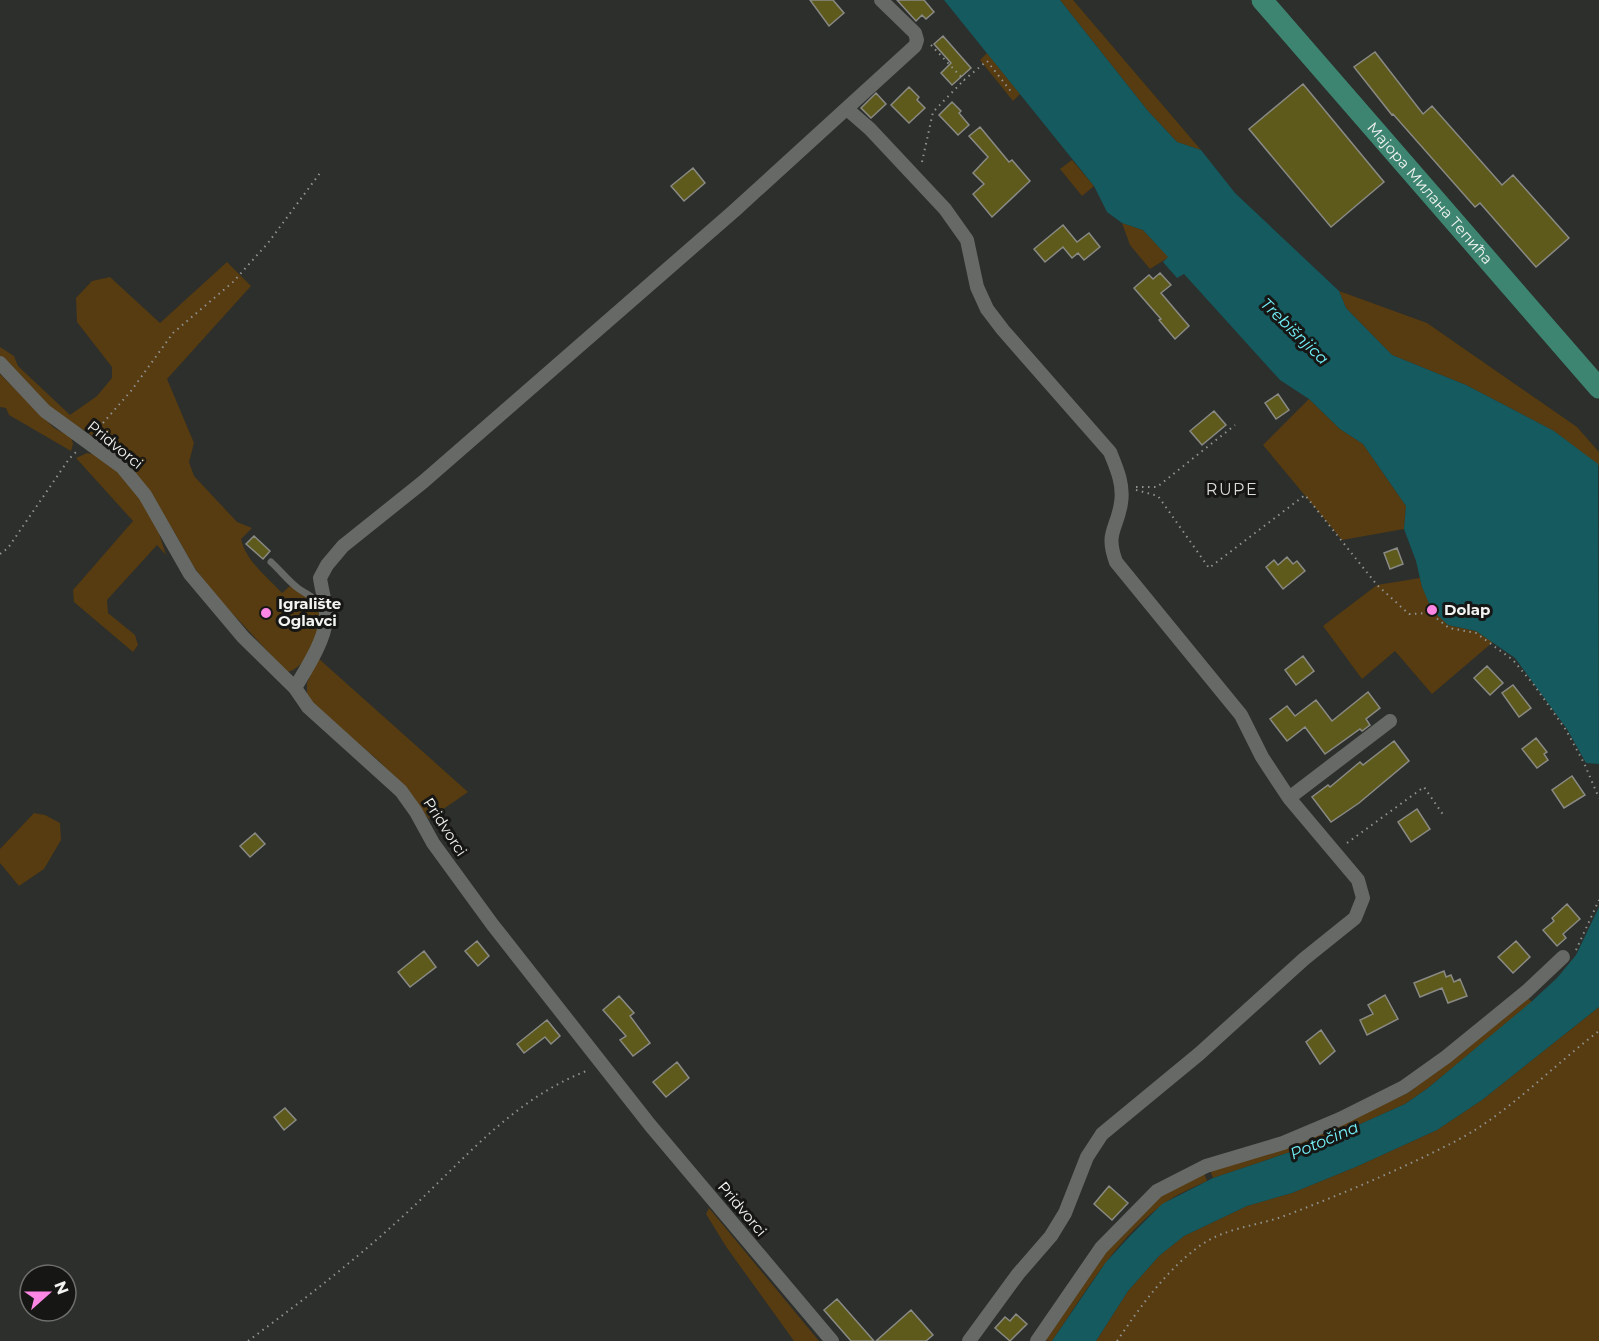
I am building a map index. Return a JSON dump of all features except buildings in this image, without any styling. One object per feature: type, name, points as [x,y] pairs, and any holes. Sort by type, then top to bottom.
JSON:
[{"type":"main road","name":"Мајора Милана Тепића","points":[[1262,0],[1599,388]]},
{"type":"street","points":[[295,688],[314,654],[326,622],[320,578],[327,565],[343,546],[432,474],[734,211],[915,46],[917,40],[915,33],[881,0]]},
{"type":"street","points":[[847,109],[870,129],[945,208],[967,240],[977,287],[987,309],[1021,352],[1110,452],[1119,472],[1122,500],[1111,532],[1111,548],[1116,562],[1241,715],[1262,756],[1289,798],[1358,880],[1363,898],[1355,918],[1304,959],[1199,1054],[1102,1134],[1087,1157],[1065,1213],[1051,1236],[1018,1274],[969,1341]]},
{"type":"street","name":"Pridvorci","points":[[0,363],[45,411],[122,467],[134,481],[190,574],[243,637],[295,688],[309,707],[401,791],[433,843],[479,908],[602,1065],[832,1341]]},
{"type":"street","points":[[1289,798],[1390,721]]},
{"type":"street","points":[[1037,1341],[1101,1248],[1157,1191],[1206,1166],[1283,1143],[1404,1088],[1527,991],[1563,957]]},
{"type":"lane","points":[[271,562],[300,590],[310,594],[317,601],[326,622]]},
{"type":"path","points":[[917,40],[929,43],[964,80]]},
{"type":"path","points":[[918,180],[933,112],[964,80],[987,60],[1013,94]]},
{"type":"path","points":[[0,554],[8,548],[27,522],[69,459],[131,391],[172,333],[233,282],[268,243],[320,173]]},
{"type":"path","points":[[1121,485],[1141,488],[1157,487],[1235,425]]},
{"type":"path","points":[[1121,485],[1158,496],[1209,568],[1305,495],[1377,585],[1409,614],[1430,613],[1449,628],[1476,633],[1513,660],[1566,730],[1599,798]]},
{"type":"path","points":[[1335,852],[1424,787],[1444,816]]},
{"type":"path","points":[[1563,957],[1574,953],[1599,900]]},
{"type":"path","points":[[1118,1341],[1140,1308],[1170,1271],[1203,1244],[1238,1227],[1283,1216],[1356,1188],[1451,1144],[1486,1124],[1599,1031]]},
{"type":"path","points":[[248,1341],[317,1289],[413,1207],[477,1143],[531,1100],[565,1079],[602,1065]]},
{"type":"shaded area","points":[[1060,0],[1073,0],[1201,150],[1177,142],[1148,111]]},
{"type":"shaded area","points":[[987,53],[1020,94],[1013,101],[980,60]]},
{"type":"shaded area","points":[[1072,160],[1094,186],[1082,196],[1060,169]]},
{"type":"shaded area","points":[[1122,223],[1143,230],[1169,257],[1150,269],[1130,245]]},
{"type":"shaded area","points":[[227,262],[251,286],[167,379],[194,443],[189,462],[194,476],[237,522],[252,528],[241,539],[247,554],[258,568],[282,593],[290,586],[308,598],[318,610],[321,622],[312,649],[300,665],[287,672],[216,596],[194,567],[173,530],[133,471],[101,442],[53,411],[0,357],[0,347],[14,356],[18,366],[70,415],[97,396],[112,378],[112,367],[77,322],[76,298],[92,281],[110,277],[160,323]]},
{"type":"shaded area","points":[[1339,291],[1427,323],[1577,427],[1599,452],[1599,466],[1554,431],[1466,385],[1392,355],[1346,308]]},
{"type":"shaded area","points":[[0,374],[54,428],[71,437],[73,444],[71,451],[9,415],[6,408],[0,407]]},
{"type":"shaded area","points":[[1309,399],[1340,429],[1363,444],[1406,506],[1404,529],[1342,540],[1263,445]]},
{"type":"shaded area","points":[[87,453],[97,455],[133,484],[156,524],[166,555],[157,545],[107,600],[108,613],[135,635],[138,645],[133,652],[74,602],[73,590],[133,521],[76,458]]},
{"type":"shaded area","points":[[1420,578],[1422,587],[1448,625],[1476,631],[1493,642],[1432,694],[1395,651],[1362,679],[1323,626],[1377,585]]},
{"type":"shaded area","points":[[318,658],[468,792],[429,819],[379,761],[317,709],[307,695],[307,683]]},
{"type":"shaded area","points":[[34,813],[45,815],[60,823],[61,840],[44,869],[19,886],[0,863],[0,849]]},
{"type":"shaded area","points":[[1527,997],[1532,1002],[1428,1088],[1405,1104],[1320,1142],[1213,1178],[1210,1170],[1343,1123],[1408,1093]]},
{"type":"shaded area","points":[[1599,1007],[1599,1341],[1096,1341],[1128,1291],[1159,1256],[1184,1236],[1247,1206],[1292,1193],[1437,1130],[1482,1100]]},
{"type":"shaded area","points":[[1204,1173],[1207,1181],[1167,1201],[1129,1234],[1101,1268],[1052,1341],[1044,1340],[1106,1249],[1160,1196]]},
{"type":"shaded area","points":[[709,1208],[819,1341],[794,1341],[727,1248],[706,1214]]},
{"type":"water","name":"Trebišnjica","points":[[944,0],[1060,0],[1148,111],[1177,142],[1201,150],[1235,193],[1339,291],[1346,308],[1392,355],[1466,385],[1554,431],[1598,464],[1599,764],[1586,763],[1567,729],[1515,658],[1476,631],[1448,625],[1432,610],[1422,587],[1416,561],[1404,529],[1406,506],[1363,444],[1340,429],[1309,399],[1280,380],[1184,274],[1177,278],[1163,262],[1168,257],[1143,230],[1122,223],[1107,212],[1094,186]]},
{"type":"water","points":[[1599,907],[1599,1007],[1482,1100],[1437,1130],[1292,1193],[1247,1206],[1184,1236],[1159,1256],[1128,1291],[1096,1341],[1052,1341],[1106,1262],[1162,1204],[1213,1178],[1320,1142],[1405,1104],[1428,1088],[1557,978],[1576,955]]},
{"type":"place","name":"Dolap","points":[[1432,610]]},
{"type":"place","name":"Igralište Oglavci","points":[[266,613]]},
{"type":"district","name":"RUPE","points":[[1232,489]]},
{"type":"water label","name":"Potočina","points":[[1324,1140]]}]
